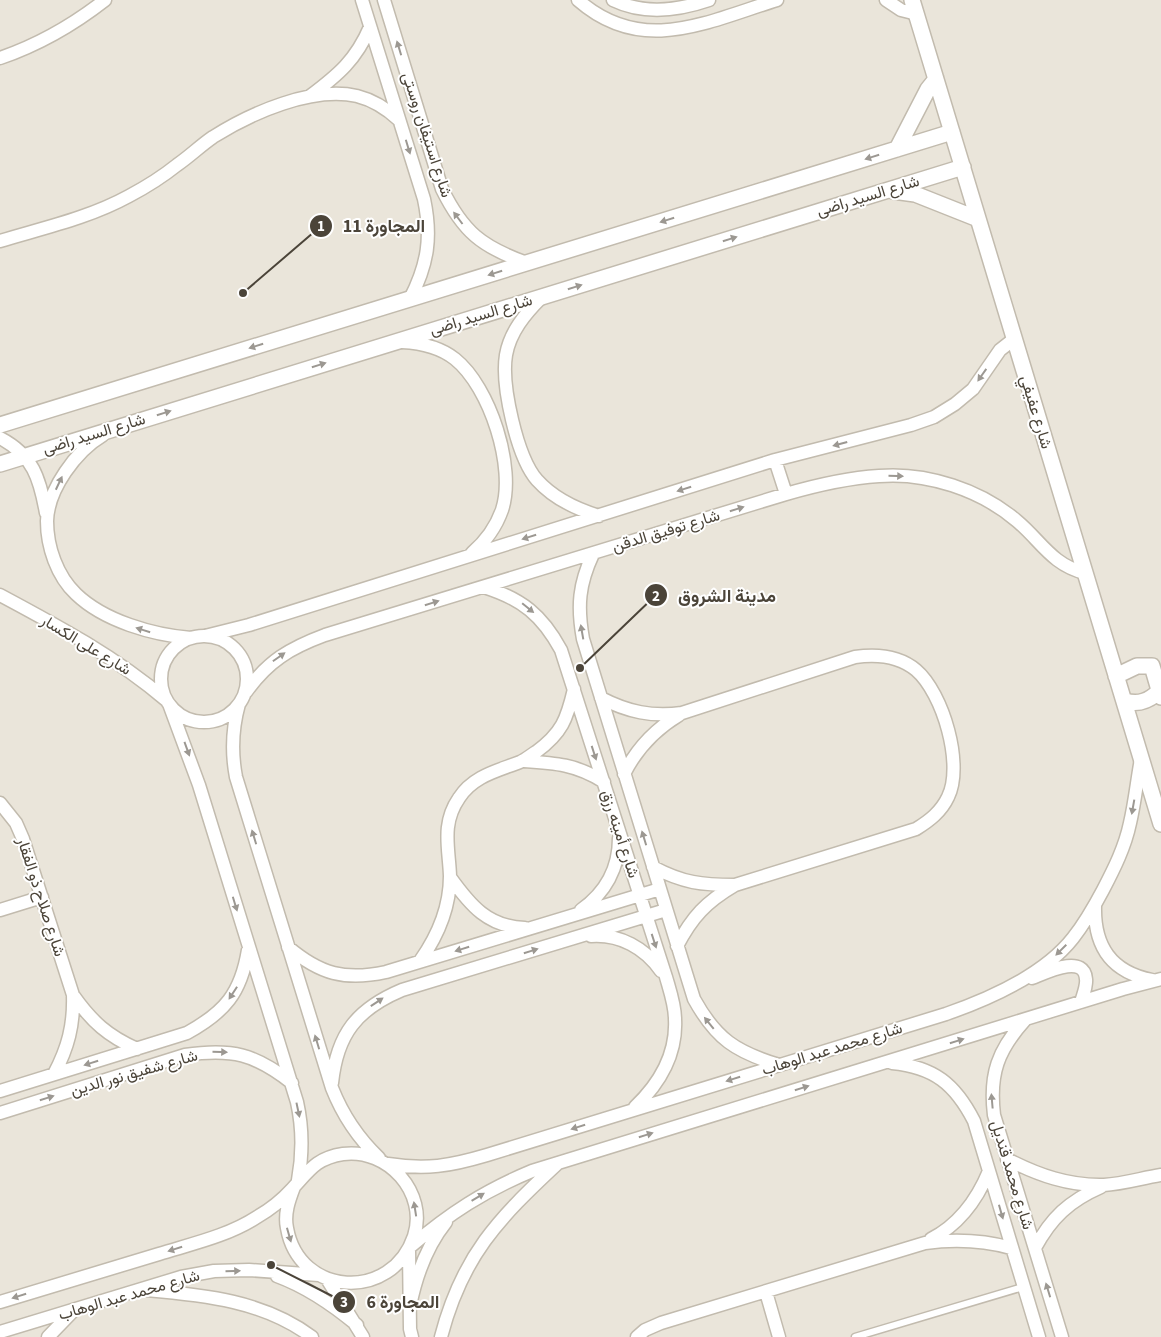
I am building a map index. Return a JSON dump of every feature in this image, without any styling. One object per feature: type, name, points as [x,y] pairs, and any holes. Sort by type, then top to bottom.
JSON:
[{"type":"street","points":[[0,58],[62,30],[105,0]]},
{"type":"street","name":"شارع استيفان روستى","points":[[362,0],[424,199],[428,219],[429,240],[426,261],[420,280],[410,299]]},
{"type":"street","name":"شارع استيفان روستى","points":[[384,0],[442,189],[452,210],[466,229],[484,244],[504,255],[526,263]]},
{"type":"street","points":[[578,0],[591,12],[612,23],[633,30],[656,32],[707,22],[777,0]]},
{"type":"street","points":[[613,0],[643,10],[678,8],[709,0]]},
{"type":"street","points":[[886,0],[901,10],[914,7]]},
{"type":"street","name":"شارع عفيفي","points":[[914,7],[1161,824]]},
{"type":"street","points":[[310,96],[337,76],[348,65],[364,41],[370,27]]},
{"type":"street","points":[[897,149],[928,88],[936,79]]},
{"type":"street","points":[[0,241],[73,219],[129,197],[154,182],[212,138],[230,127],[269,109],[310,96],[342,94],[358,96],[387,110],[400,120]]},
{"type":"street","points":[[0,425],[952,132]]},
{"type":"street","name":"شارع السيد راضى","points":[[0,464],[963,167]]},
{"type":"street","points":[[889,190],[915,194],[978,219]]},
{"type":"street","points":[[543,296],[526,313],[513,333],[506,355],[505,376],[514,427],[525,458],[536,479],[563,501],[581,510],[600,516]]},
{"type":"street","name":"شارع توفيق الدقن","points":[[204,636],[249,624],[600,516],[775,460],[911,425],[934,416],[955,404],[973,389],[1000,350],[1014,339]]},
{"type":"street","points":[[397,341],[417,342],[454,358],[469,372],[480,389],[496,428],[506,490],[502,509],[495,526],[484,542],[470,556]]},
{"type":"street","points":[[47,521],[52,497],[62,476],[77,456],[94,440],[116,428]]},
{"type":"street","points":[[0,438],[12,444],[33,467],[39,481],[51,551],[65,581],[82,599],[102,612],[133,626],[162,635],[218,638],[230,644],[246,665],[248,679],[246,692],[239,704],[232,740],[236,777],[332,1088],[340,1108],[351,1128],[365,1145],[402,1177],[412,1193],[416,1210],[416,1229],[410,1248],[412,1337]]},
{"type":"street","points":[[775,460],[786,494]]},
{"type":"street","name":"شارع توفيق الدقن","points":[[246,692],[257,676],[272,662],[306,642],[786,494],[833,482],[881,475],[910,476],[938,481],[966,491],[993,504],[1017,521],[1058,562],[1085,574]]},
{"type":"street","name":"شارع أمينه رزق","points":[[593,554],[584,574],[580,595],[579,617],[582,639],[694,999],[709,1024],[719,1035],[737,1049],[779,1065]]},
{"type":"street","name":"شارع أمينه رزق","points":[[484,587],[504,593],[538,616],[552,632],[562,650],[666,977],[675,1019],[674,1045],[665,1069],[652,1091],[633,1110]]},
{"type":"street","name":"شارع على الكسار","points":[[0,595],[108,656],[169,702]]},
{"type":"street","points":[[191,638],[180,644],[170,653],[164,664],[161,677],[163,690],[199,785],[248,948],[292,1083],[301,1122],[302,1162],[296,1185],[287,1206],[287,1227],[292,1246],[304,1263],[323,1277],[360,1331]]},
{"type":"street","points":[[601,698],[632,712],[665,716],[682,714],[855,658],[871,655],[887,656],[916,670],[927,682],[945,723],[951,744],[954,767],[953,782],[944,803],[929,821],[916,829],[735,885],[715,897],[700,911],[687,928],[677,946]]},
{"type":"street","points":[[1116,676],[1130,668],[1152,666],[1160,694],[1140,703],[1125,701]]},
{"type":"street","points":[[420,961],[432,944],[441,924],[450,877],[446,842],[449,818],[459,798],[474,782],[495,770],[522,761],[549,741],[562,726],[568,712],[574,688]]},
{"type":"street","points":[[169,702],[179,713],[191,719],[204,722],[218,720],[230,713],[239,704]]},
{"type":"street","points":[[624,774],[637,752],[653,733],[682,714]]},
{"type":"street","name":"شارع محمد عبد الوهاب","points":[[384,1162],[412,1168],[438,1167],[462,1162],[978,1003],[1018,982],[1054,958],[1072,939],[1095,906],[1122,850],[1130,824],[1141,759]]},
{"type":"street","points":[[522,761],[570,766],[591,773],[604,782]]},
{"type":"street","name":"شارع صلاح ذو الفقار","points":[[0,802],[16,823],[23,839],[73,995],[74,1016],[70,1036],[64,1056],[54,1074]]},
{"type":"street","points":[[574,915],[591,903],[604,888],[611,875],[619,849],[618,828]]},
{"type":"street","points":[[653,867],[671,876],[690,882],[735,885]]},
{"type":"street","points":[[450,877],[476,910],[513,927],[533,928]]},
{"type":"street","points":[[288,947],[310,964],[323,970],[344,976],[365,976],[660,890]]},
{"type":"street","points":[[0,910],[42,897]]},
{"type":"street","points":[[1095,906],[1095,924],[1099,941],[1108,956],[1121,969],[1137,977],[1158,980]]},
{"type":"street","points":[[332,1088],[334,1067],[340,1046],[350,1027],[365,1011],[382,998],[402,990],[666,910]]},
{"type":"street","points":[[579,937],[618,938],[637,947],[654,960],[666,977]]},
{"type":"street","name":"شارع شفيق نور الدين","points":[[0,1091],[187,1033],[206,1022],[223,1008],[236,990],[245,969],[248,948]]},
{"type":"street","points":[[1018,982],[1068,965],[1075,965],[1081,968],[1087,980],[1081,1002]]},
{"type":"street","name":"شارع محمد عبد الوهاب","points":[[410,1248],[456,1210],[532,1170],[1158,980]]},
{"type":"street","name":"شارع صلاح ذو الفقار","points":[[73,995],[85,1013],[100,1028],[118,1040],[137,1049]]},
{"type":"street","name":"شارع محمد قنديل","points":[[1026,1019],[1011,1035],[1000,1053],[994,1073],[991,1094],[994,1115],[1007,1160],[1062,1337]]},
{"type":"street","name":"شارع شفيق نور الدين","points":[[0,1113],[185,1055],[208,1052],[230,1052],[252,1058],[273,1068],[292,1083]]},
{"type":"street","name":"شارع محمد قنديل","points":[[887,1062],[909,1064],[930,1072],[949,1085],[964,1101],[974,1121],[1039,1337]]},
{"type":"street","points":[[296,1185],[310,1168],[326,1158],[344,1154],[363,1154],[384,1162]]},
{"type":"street","points":[[1007,1160],[1024,1169],[1062,1181],[1081,1184],[1105,1185],[1161,1175]]},
{"type":"street","points":[[441,1337],[448,1309],[460,1280],[476,1252],[495,1226],[518,1201],[559,1162]]},
{"type":"street","points":[[925,1243],[953,1225],[965,1214],[975,1200],[989,1171]]},
{"type":"street","name":"شارع محمد عبد الوهاب","points":[[0,1302],[186,1245],[247,1224],[272,1208],[296,1185]]},
{"type":"street","points":[[1034,1248],[1054,1218],[1068,1205],[1084,1194],[1105,1185]]},
{"type":"street","points":[[410,1306],[414,1285],[428,1252],[442,1227],[456,1210]]},
{"type":"street","points":[[637,1337],[645,1330],[661,1323],[925,1243],[960,1240],[977,1241],[1011,1248]]},
{"type":"street","points":[[323,1277],[345,1283],[364,1282],[382,1276],[397,1265],[410,1248]]},
{"type":"street","name":"شارع محمد عبد الوهاب","points":[[0,1332],[181,1277],[214,1271],[263,1271],[323,1277]]},
{"type":"street","points":[[263,1271],[289,1280],[313,1293],[336,1308],[360,1331]]},
{"type":"street","points":[[139,1289],[188,1294],[247,1305],[276,1315],[302,1329],[312,1337]]},
{"type":"street","points":[[766,1292],[780,1337]]},
{"type":"street","points":[[48,1337],[76,1309]]},
{"type":"lane","points":[[855,1337],[1023,1286]]},
{"type":"shaded area","points":[[0,0],[1161,0],[1161,1337],[0,1337]]},
{"type":"place","name":"المجاورة 11","points":[[243,293]]},
{"type":"place","name":"مدينة الشروق","points":[[580,668]]},
{"type":"place","name":"المجاورة 6","points":[[271,1265]]}]
